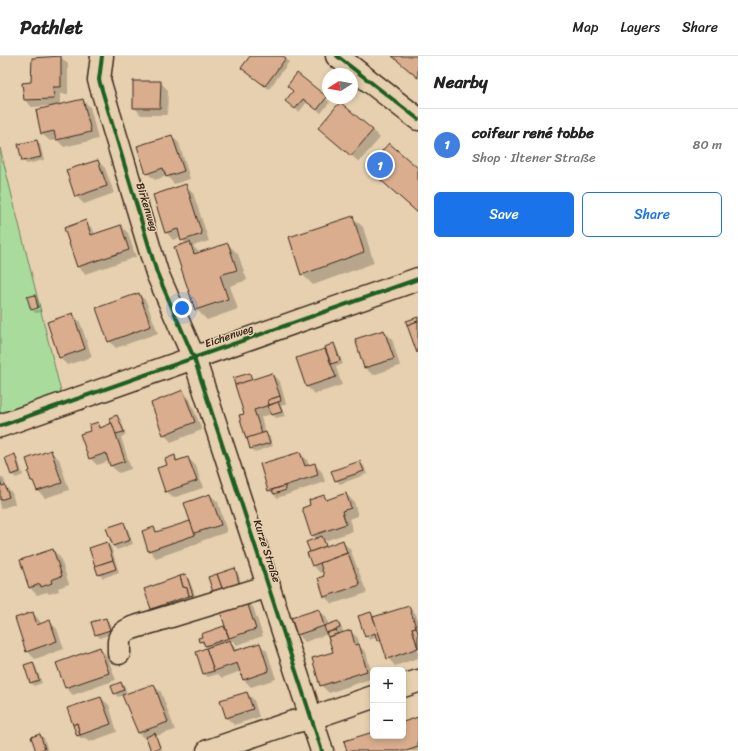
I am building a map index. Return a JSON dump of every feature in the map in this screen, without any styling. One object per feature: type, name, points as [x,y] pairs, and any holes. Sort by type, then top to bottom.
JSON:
[{"type":"street","name":"Birkenweg","points":[[102,56],[99,80],[157,273],[194,358]]},
{"type":"street","points":[[337,56],[418,119]]},
{"type":"street","name":"Eichenweg","points":[[0,426],[418,279]]},
{"type":"street","name":"Kurze Straße","points":[[194,358],[322,751]]},
{"type":"street","points":[[119,653],[119,639],[122,632],[269,586]]},
{"type":"street","points":[[406,685],[418,681]]},
{"type":"street","points":[[208,751],[370,698]]},
{"type":"green space","points":[[0,148],[61,392],[0,413]]},
{"type":"building","points":[[61,56],[61,87],[53,87],[54,99],[24,100],[22,83],[31,82],[32,58]]},
{"type":"building","points":[[250,56],[283,56],[286,58],[265,86],[241,68]]},
{"type":"building","points":[[392,56],[418,56],[418,78]]},
{"type":"building","points":[[297,73],[322,93],[322,104],[317,110],[303,99],[295,109],[285,101],[293,91],[287,86]]},
{"type":"building","points":[[133,81],[161,81],[160,108],[133,108]]},
{"type":"building","points":[[83,99],[91,132],[56,140],[54,131],[41,134],[36,110]]},
{"type":"building","points":[[338,104],[342,104],[373,130],[351,156],[318,128]]},
{"type":"building","points":[[172,135],[184,171],[166,177],[163,168],[146,174],[137,146]]},
{"type":"building","points":[[37,140],[41,157],[22,161],[18,144]]},
{"type":"building","points":[[389,143],[418,168],[418,213],[367,168]]},
{"type":"building","points":[[98,160],[107,186],[75,197],[66,170]]},
{"type":"building","points":[[186,184],[202,234],[181,241],[178,229],[165,233],[153,195]]},
{"type":"building","points":[[353,216],[364,252],[301,275],[289,237]]},
{"type":"building","points":[[86,220],[91,235],[121,225],[129,250],[77,267],[64,228]]},
{"type":"building","points":[[190,242],[194,254],[228,243],[237,270],[220,275],[228,299],[195,310],[174,247]]},
{"type":"building","points":[[139,293],[151,326],[108,342],[96,308]]},
{"type":"building","points":[[35,295],[38,308],[31,310],[27,297]]},
{"type":"building","points":[[73,313],[85,349],[59,358],[47,322]]},
{"type":"building","points":[[418,317],[418,321],[407,325],[406,321]]},
{"type":"building","points":[[418,321],[418,352],[417,353],[407,325]]},
{"type":"building","points":[[384,330],[394,359],[364,368],[355,339]]},
{"type":"building","points":[[334,343],[340,361],[331,364],[325,347]]},
{"type":"building","points":[[325,349],[336,377],[306,387],[296,358]]},
{"type":"building","points":[[250,373],[252,380],[235,385],[233,378]]},
{"type":"building","points":[[272,373],[280,396],[268,400],[269,405],[254,410],[262,434],[246,439],[239,415],[244,414],[235,385]]},
{"type":"building","points":[[183,390],[195,422],[163,435],[151,403]]},
{"type":"building","points":[[280,396],[281,401],[269,405],[268,400]]},
{"type":"building","points":[[278,402],[282,412],[271,415],[268,406]]},
{"type":"building","points":[[117,415],[124,432],[115,434],[109,418]]},
{"type":"building","points":[[98,422],[100,428],[112,423],[125,461],[110,466],[106,453],[89,459],[80,434],[90,431],[89,425]]},
{"type":"building","points":[[266,432],[270,443],[250,449],[247,438]]},
{"type":"building","points":[[51,450],[62,483],[37,491],[33,481],[31,481],[28,472],[30,471],[26,459]]},
{"type":"building","points":[[300,452],[305,466],[315,463],[318,475],[268,491],[260,464]]},
{"type":"building","points":[[15,454],[20,472],[11,475],[5,458]]},
{"type":"building","points":[[175,455],[176,461],[188,457],[197,481],[165,492],[157,468],[167,465],[165,459]]},
{"type":"building","points":[[360,461],[364,471],[335,481],[331,471]]},
{"type":"building","points":[[0,481],[2,486],[5,485],[9,497],[0,500]]},
{"type":"building","points":[[285,486],[286,490],[274,494],[272,490]]},
{"type":"building","points":[[346,493],[351,508],[342,511],[346,524],[311,536],[302,508],[310,505],[309,500],[324,495],[326,500]]},
{"type":"building","points":[[210,494],[221,525],[194,533],[184,503]]},
{"type":"building","points":[[190,521],[195,535],[148,551],[142,531],[154,527],[156,532]]},
{"type":"building","points":[[124,522],[130,540],[113,546],[106,528]]},
{"type":"building","points":[[322,536],[326,546],[310,552],[306,542]]},
{"type":"building","points":[[343,540],[347,553],[312,566],[307,553]]},
{"type":"building","points":[[107,542],[113,560],[95,566],[89,548]]},
{"type":"building","points":[[53,549],[62,576],[51,580],[52,583],[41,587],[40,584],[29,588],[20,560]]},
{"type":"building","points":[[348,553],[360,585],[324,597],[318,578],[324,576],[320,563]]},
{"type":"building","points":[[113,560],[116,569],[98,575],[95,566]]},
{"type":"building","points":[[235,568],[240,586],[223,591],[217,574]]},
{"type":"building","points":[[186,574],[193,595],[189,596],[187,588],[183,587],[180,576]]},
{"type":"building","points":[[217,574],[223,591],[214,595],[208,577]]},
{"type":"building","points":[[180,576],[183,587],[187,588],[189,596],[151,609],[144,589]]},
{"type":"building","points":[[246,599],[256,629],[229,638],[219,608]]},
{"type":"building","points":[[409,606],[416,627],[412,628],[418,648],[387,659],[373,617]]},
{"type":"building","points":[[319,609],[324,626],[297,635],[291,618]]},
{"type":"building","points":[[33,612],[37,625],[50,620],[57,641],[26,652],[15,618]]},
{"type":"building","points":[[371,612],[381,640],[377,641],[375,633],[365,637],[358,616]]},
{"type":"building","points":[[106,618],[110,630],[95,635],[91,622]]},
{"type":"building","points":[[338,621],[340,628],[326,633],[324,626]]},
{"type":"building","points":[[224,626],[229,638],[205,646],[203,641],[199,642],[198,638],[202,637],[201,634]]},
{"type":"building","points":[[416,627],[418,633],[418,648],[412,628]]},
{"type":"building","points":[[336,630],[337,634],[328,637],[326,633]]},
{"type":"building","points":[[351,630],[355,645],[359,644],[367,671],[320,686],[312,658],[333,652],[328,637]]},
{"type":"building","points":[[230,640],[234,651],[260,643],[269,671],[243,680],[237,663],[214,671],[206,648]]},
{"type":"building","points":[[100,647],[109,673],[65,688],[56,663]]},
{"type":"building","points":[[206,648],[214,671],[203,674],[196,652]]},
{"type":"building","points":[[33,662],[39,680],[30,683],[24,665]]},
{"type":"building","points":[[121,682],[124,690],[114,694],[111,686]]},
{"type":"building","points":[[154,684],[168,722],[138,733],[122,695]]},
{"type":"building","points":[[247,692],[253,709],[226,718],[220,700]]},
{"type":"building","points":[[101,697],[111,724],[80,735],[77,723],[73,725],[67,708]]},
{"type":"building","points":[[418,717],[418,747],[406,751],[347,751],[344,741],[370,733],[370,739],[406,739],[406,721]]},
{"type":"building","points":[[77,723],[80,735],[77,736],[73,725]]},
{"type":"building","points":[[155,733],[160,748],[151,751],[146,737]]},
{"type":"building","points":[[40,734],[45,749],[36,751],[31,737]]},
{"type":"cycle path","points":[[102,56],[99,80],[157,273],[194,358],[322,751]]},
{"type":"cycle path","points":[[337,56],[418,119]]},
{"type":"cycle path","points":[[0,426],[418,279]]},
{"type":"place","name":"coifeur rené tobbe","points":[[380,165]]}]
